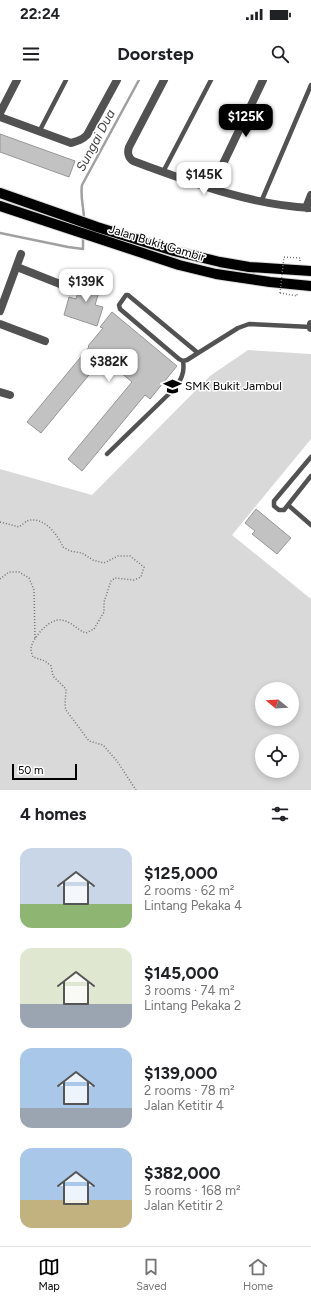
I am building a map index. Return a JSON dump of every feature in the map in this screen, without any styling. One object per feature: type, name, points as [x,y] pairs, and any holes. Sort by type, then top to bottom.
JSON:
[{"type":"main road","name":"Jalan Bukit Gambir","points":[[0,193],[97,227],[174,251],[249,267],[311,271]]},
{"type":"main road","name":"Jalan Bukit Gambir","points":[[0,206],[179,265],[216,274],[311,286]]},
{"type":"street","points":[[0,113],[17,80]]},
{"type":"street","points":[[0,118],[71,143],[78,142],[87,135],[117,80]]},
{"type":"street","points":[[164,80],[128,147],[128,155],[133,161],[212,188],[261,202],[308,208],[311,195]]},
{"type":"street","points":[[212,188],[263,80]]},
{"type":"street","points":[[0,311],[21,254]]},
{"type":"street","points":[[17,267],[65,286]]},
{"type":"street","points":[[0,324],[45,341]]},
{"type":"street","points":[[0,392],[10,395]]},
{"type":"lane","points":[[39,132],[66,80]]},
{"type":"lane","points":[[163,172],[211,80]]},
{"type":"lane","points":[[261,202],[311,85]]},
{"type":"lane","points":[[107,454],[174,389],[183,375],[184,370],[183,362],[120,309],[118,305],[126,295],[131,297],[198,353]]},
{"type":"lane","points":[[183,362],[238,328],[249,324],[311,328]]},
{"type":"lane","points":[[311,457],[274,501],[274,506],[281,510],[288,505],[311,476]]},
{"type":"lane","points":[[288,505],[311,524]]},
{"type":"path","points":[[280,293],[284,257]]},
{"type":"path","points":[[0,522],[19,527],[28,521],[41,521],[60,539],[63,547],[70,551],[82,553],[93,560],[104,562],[118,556],[130,556],[144,567],[141,577],[134,580],[115,578],[111,581],[104,602],[104,612],[94,629],[86,633],[71,623],[61,620],[54,621],[43,628],[35,638],[31,648],[33,657],[45,661],[51,666],[53,676],[66,689],[66,710],[89,741],[103,745],[136,790]]},
{"type":"path","points":[[0,579],[9,572],[19,572],[29,578],[34,590],[35,638]]},
{"type":"shaded area","points":[[248,350],[311,354],[311,439],[232,535],[311,599],[311,790],[0,790],[0,469],[92,495],[210,376]]},
{"type":"building","points":[[0,134],[75,161],[69,177],[0,152]]},
{"type":"building","points":[[83,276],[102,282],[95,305],[103,307],[97,326],[64,315],[69,297],[76,299]]},
{"type":"building","points":[[112,312],[177,366],[150,399],[145,395],[82,471],[68,459],[132,382],[103,358],[41,433],[27,422],[89,347],[88,346],[103,328],[100,327]]},
{"type":"building","points":[[256,509],[291,538],[277,554],[252,534],[255,531],[245,523]]},
{"type":"waterway","name":"Sungai Dua","points":[[84,220],[81,194],[82,185],[139,80]]},
{"type":"waterway","name":"Sungai Dua","points":[[0,233],[83,249],[83,235]]},
{"type":"place","name":"SMK Bukit Jambul","points":[[172,386]]}]
